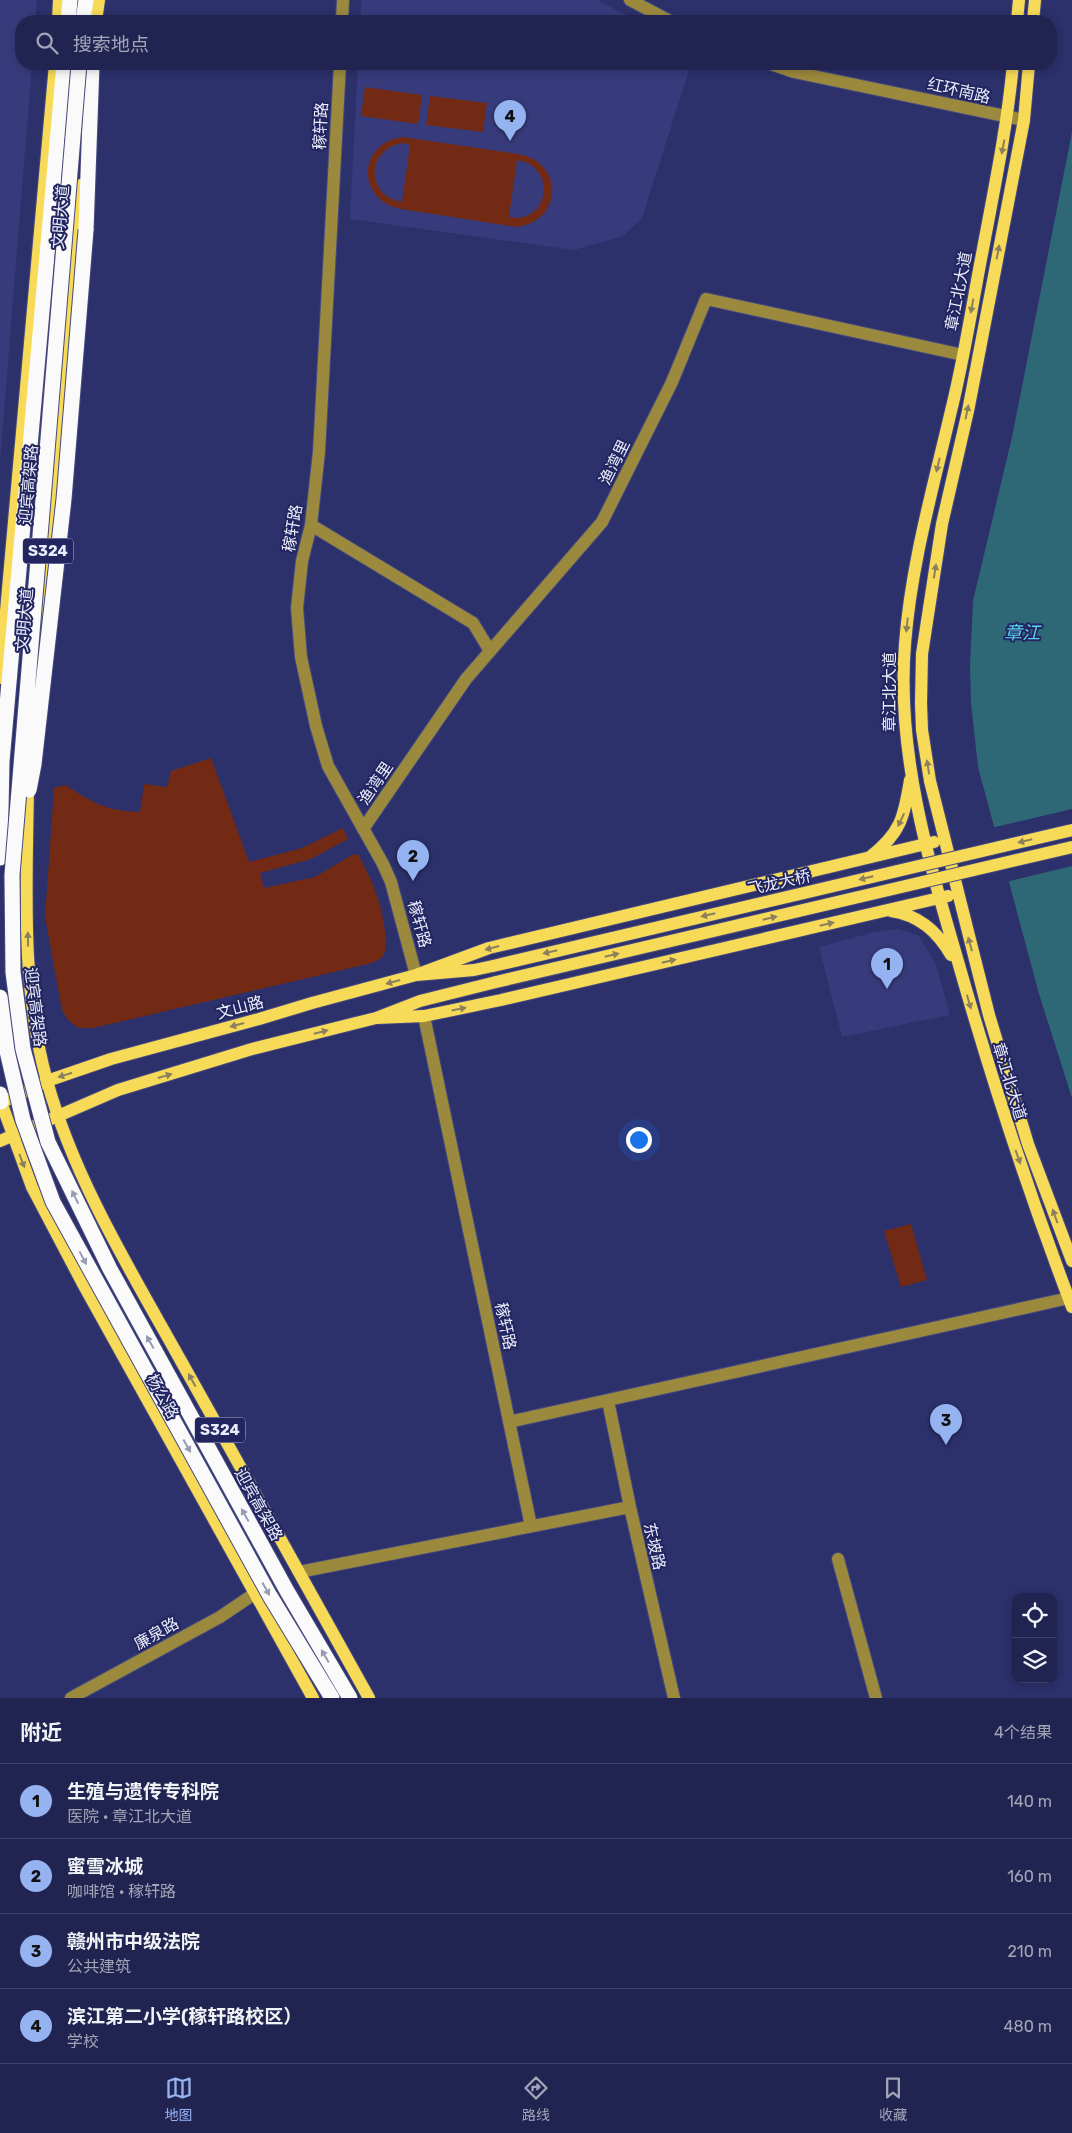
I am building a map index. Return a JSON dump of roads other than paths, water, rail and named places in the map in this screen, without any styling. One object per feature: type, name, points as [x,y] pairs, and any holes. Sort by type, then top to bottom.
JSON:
[{"type":"highway","points":[[69,15],[70,0]]},
{"type":"highway","points":[[84,15],[86,0]]},
{"type":"highway","name":"迎宾高架路","points":[[0,858],[2,761],[63,70]]},
{"type":"highway","name":"迎宾高架路","points":[[79,70],[12,875],[13,972],[23,1049],[48,1142],[110,1269],[287,1591],[350,1698]]},
{"type":"highway","points":[[12,875],[36,744],[64,499],[86,230],[92,70]]},
{"type":"highway","name":"迎宾高架路","points":[[0,997],[7,1052],[23,1120],[53,1202],[265,1588],[332,1698]]},
{"type":"main road","points":[[58,15],[59,0]]},
{"type":"main road","points":[[97,15],[98,0]]},
{"type":"main road","points":[[1018,15],[1020,0]]},
{"type":"main road","points":[[1034,15],[1035,0]]},
{"type":"main road","name":"文明大道","points":[[0,678],[54,70]]},
{"type":"main road","name":"文明大道","points":[[58,1114],[47,1081],[32,1008],[28,968],[28,767],[91,70]]},
{"type":"main road","name":"章江北大道","points":[[1012,70],[1008,118],[963,355],[925,522],[908,614],[903,675],[904,710],[911,773],[940,898],[960,971],[1014,1148],[1070,1302]]},
{"type":"main road","name":"章江北大道","points":[[1028,70],[1024,120],[968,411],[942,524],[922,654],[922,730],[930,781],[943,840],[989,1016],[1028,1144],[1072,1262]]},
{"type":"main road","points":[[868,858],[881,848],[900,824],[904,814],[911,773]]},
{"type":"main road","name":"飞龙大桥","points":[[493,966],[1072,830]]},
{"type":"main road","points":[[416,976],[489,948],[943,840]]},
{"type":"main road","name":"飞龙大桥","points":[[376,1018],[420,1001],[496,982],[1072,847]]},
{"type":"main road","points":[[0,1141],[58,1114],[118,1090],[252,1049],[376,1018],[424,1016],[510,998],[957,894]]},
{"type":"main road","points":[[886,911],[905,913],[929,927],[945,945],[960,971]]},
{"type":"main road","name":"文山路","points":[[0,1100],[47,1081],[120,1057],[416,976],[474,970],[493,966]]},
{"type":"main road","name":"杨公路","points":[[0,1100],[32,1187],[77,1274],[313,1698]]},
{"type":"main road","name":"杨公路","points":[[58,1114],[91,1196],[369,1698]]},
{"type":"street","points":[[342,15],[343,0]]},
{"type":"street","points":[[630,0],[659,15]]},
{"type":"street","name":"稼轩路","points":[[340,70],[319,452],[311,525],[302,561],[297,608],[301,657],[316,726],[328,766],[391,882],[416,976]]},
{"type":"street","name":"红环南路","points":[[788,70],[1024,120]]},
{"type":"street","name":"渔湾里","points":[[363,829],[466,679],[602,522],[672,382],[706,299],[963,355]]},
{"type":"street","points":[[311,525],[473,623],[490,651]]},
{"type":"street","name":"稼轩路","points":[[424,1016],[531,1526]]},
{"type":"street","points":[[509,1422],[1070,1302]]},
{"type":"street","name":"东坡路","points":[[608,1401],[630,1507],[674,1698]]},
{"type":"street","points":[[299,1572],[630,1507]]},
{"type":"street","points":[[838,1559],[876,1698]]},
{"type":"street","name":"廉泉路","points":[[71,1698],[220,1617],[254,1594]]},
{"type":"water","name":"章江","points":[[1072,132],[1072,1098],[1039,994],[978,767],[971,703],[970,666],[973,601],[1012,437]]},
{"type":"place","name":"滨江第二小学(稼轩路校区）","points":[[510,141]]},
{"type":"place","name":"蜜雪冰城","points":[[413,881]]},
{"type":"place","name":"生殖与遗传专科院","points":[[887,989]]},
{"type":"place","name":"赣州市中级法院","points":[[946,1445]]}]
